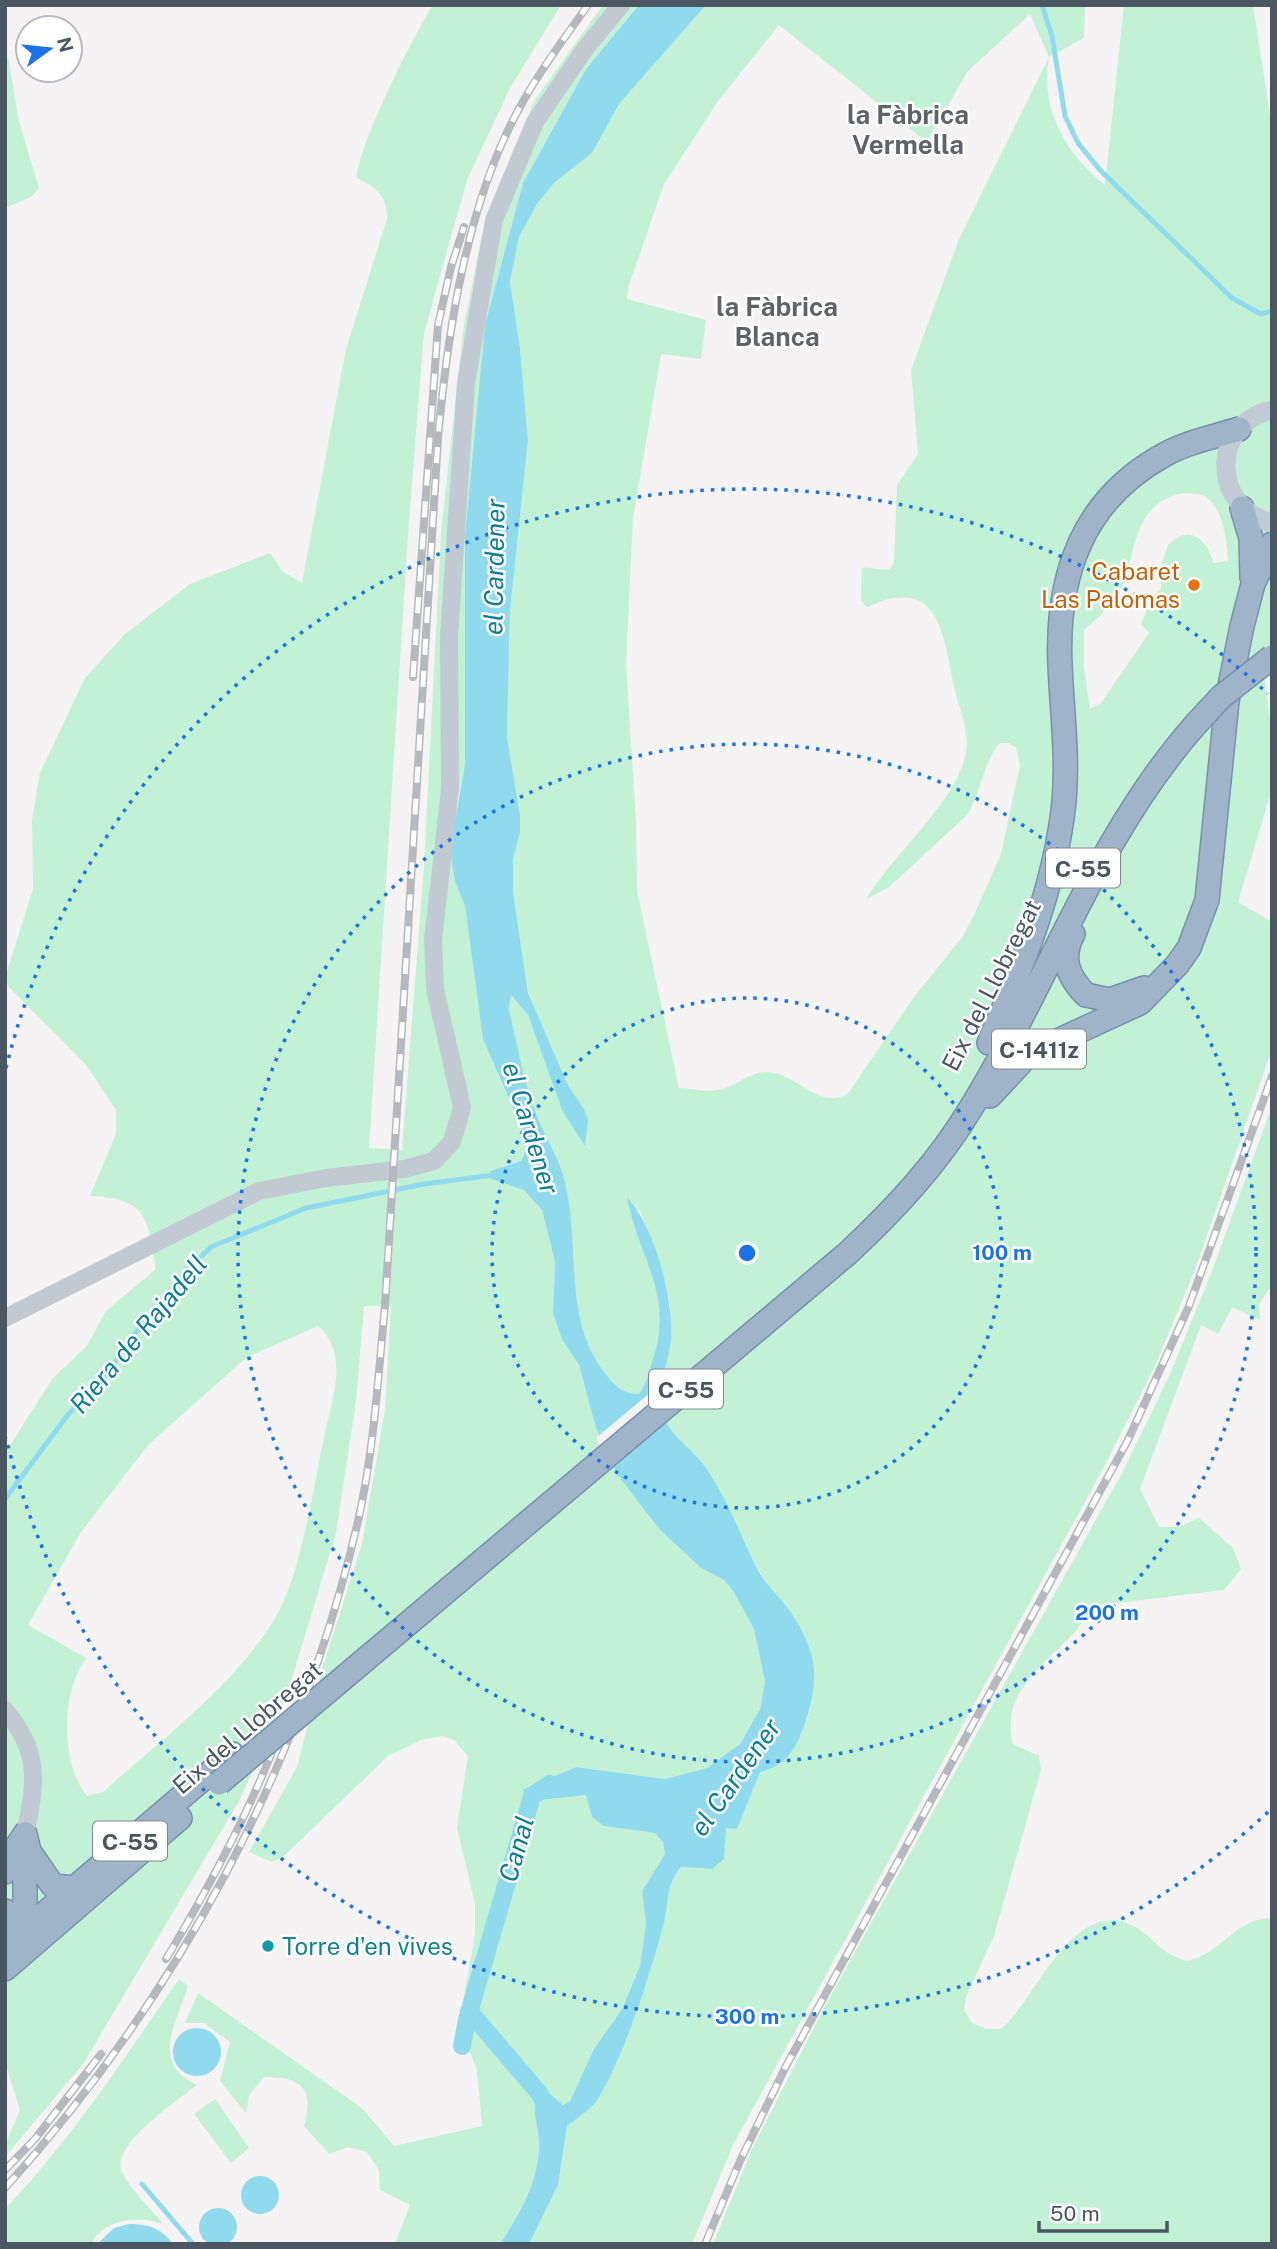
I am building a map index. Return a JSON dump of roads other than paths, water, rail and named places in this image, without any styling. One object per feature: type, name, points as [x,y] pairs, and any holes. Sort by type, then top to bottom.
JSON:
[{"type":"highway","points":[[989,1043],[1032,942],[1059,841],[1066,772],[1060,617],[1065,583],[1073,556],[1094,517],[1129,479],[1177,449],[1238,429]]},
{"type":"highway","points":[[1163,980],[1189,948],[1207,900],[1227,701],[1252,584],[1251,538],[1242,508]]},
{"type":"highway","points":[[1252,584],[1272,544]]},
{"type":"highway","name":"C-55","points":[[1196,714],[1246,658],[1272,639]]},
{"type":"highway","name":"C-55","points":[[1196,714],[1272,657]]},
{"type":"highway","name":"Eix del Llobregat","points":[[844,1248],[928,1146],[963,1096],[989,1043],[1011,1011],[1064,903],[1128,789],[1164,740],[1196,714]]},
{"type":"highway","name":"Eix del Llobregat","points":[[80,1893],[219,1783],[362,1655],[844,1248],[892,1211],[941,1153],[1000,1057],[1115,836],[1196,714]]},
{"type":"highway","name":"C-1411z","points":[[1115,836],[1108,866],[1070,939],[1065,956],[1068,971],[1086,995],[1100,1000],[1129,995],[1163,980]]},
{"type":"highway","name":"C-1411z","points":[[941,1153],[965,1136],[995,1089],[1029,1054],[1132,1009],[1163,980]]},
{"type":"highway","name":"Eix del Llobregat","points":[[5,1969],[80,1893],[232,1755],[362,1655]]},
{"type":"highway","points":[[5,1872],[27,1843]]},
{"type":"highway","points":[[27,1843],[53,1886],[80,1893]]},
{"type":"highway","points":[[5,1958],[25,1942],[27,1843]]},
{"type":"highway","points":[[5,1911],[17,1926],[41,1928],[80,1893]]},
{"type":"highway","points":[[5,1947],[27,1928]]},
{"type":"main road","points":[[1272,410],[1251,418],[1238,429],[1227,450],[1225,474],[1231,494],[1242,508],[1253,516],[1272,523]]},
{"type":"street","points":[[5,1318],[259,1191],[326,1178],[404,1169],[433,1161],[452,1142],[462,1107],[435,989],[433,940],[450,789],[449,636],[466,383],[494,220],[535,122],[585,49],[621,5]]},
{"type":"street","points":[[5,1710],[21,1731],[33,1763],[34,1792],[27,1843]]},
{"type":"water","name":"el Cardener","points":[[639,5],[706,5],[619,104],[592,153],[554,183],[537,204],[519,237],[510,282],[520,348],[528,441],[510,611],[507,737],[520,815],[520,832],[513,860],[513,892],[528,993],[568,1085],[584,1109],[588,1121],[585,1146],[562,1110],[528,1015],[511,995],[509,1009],[531,1100],[565,1182],[570,1206],[578,1305],[592,1352],[616,1385],[628,1393],[639,1394],[653,1359],[659,1315],[657,1295],[627,1198],[647,1227],[667,1290],[671,1331],[660,1389],[663,1415],[672,1431],[709,1472],[759,1572],[801,1629],[812,1657],[814,1684],[809,1713],[796,1745],[782,1762],[760,1772],[737,1829],[726,1828],[724,1859],[712,1869],[681,1867],[672,1881],[663,1927],[635,2017],[617,2063],[596,2102],[567,2126],[558,2185],[529,2244],[500,2244],[520,2210],[535,2173],[539,2141],[535,2103],[543,2093],[550,2094],[563,2105],[570,2101],[594,2049],[622,2009],[640,1966],[646,1924],[642,1891],[665,1854],[663,1842],[655,1833],[604,1826],[592,1817],[586,1795],[542,1800],[522,1790],[576,1767],[665,1779],[707,1768],[740,1744],[760,1709],[765,1682],[754,1629],[734,1592],[724,1580],[701,1568],[659,1529],[617,1474],[596,1428],[579,1365],[563,1341],[553,1315],[555,1262],[542,1210],[524,1190],[491,1179],[490,1171],[521,1161],[527,1148],[525,1135],[483,1039],[465,906],[455,881],[450,850],[465,764],[465,535],[485,325],[523,183],[586,69]]},
{"type":"water","points":[[197,2028],[214,2035],[221,2052],[214,2069],[197,2076],[180,2069],[173,2052],[180,2035]]},
{"type":"water","points":[[260,2176],[273,2182],[279,2195],[273,2208],[260,2214],[247,2208],[241,2195],[247,2182]]},
{"type":"water","points":[[218,2208],[231,2214],[237,2227],[231,2240],[218,2246],[205,2240],[199,2227],[205,2214]]},
{"type":"water","points":[[129,2224],[154,2228],[173,2244],[97,2244],[114,2228]]},
{"type":"waterway","points":[[1042,5],[1052,36],[1065,116],[1078,143],[1100,170],[1232,298],[1261,314],[1272,311]]},
{"type":"waterway","name":"Riera de Rajadell","points":[[5,1499],[67,1416],[106,1376],[128,1342],[188,1269],[211,1247],[306,1208],[424,1184],[494,1175]]},
{"type":"waterway","name":"Canal","points":[[462,2046],[467,2020],[532,1796],[550,1784]]},
{"type":"waterway","name":"Canal","points":[[469,2011],[539,2093],[552,2115]]},
{"type":"waterway","points":[[142,2184],[193,2244]]},
{"type":"railway","points":[[5,2188],[67,2116],[124,2039],[176,1960],[224,1877],[266,1791],[303,1703],[333,1613],[358,1521],[375,1414],[385,1306],[438,438],[448,352],[475,219],[505,136],[547,63],[588,5]]},
{"type":"railway","points":[[413,677],[438,325],[451,267],[464,227]]},
{"type":"railway","points":[[705,2244],[740,2161],[785,2068],[1128,1440],[1189,1306],[1272,1076]]},
{"type":"railway","points":[[166,1959],[228,1848],[280,1731]]},
{"type":"railway","points":[[5,2170],[35,2139],[101,2054]]},
{"type":"place","name":"Cabaret Las Palomas","points":[[1194,585]]},
{"type":"place","name":"Torre d'en vives","points":[[268,1946]]},
{"type":"district","name":"la Fàbrica Vermella","points":[[908,129]]},
{"type":"district","name":"la Fàbrica Blanca","points":[[777,321]]}]
